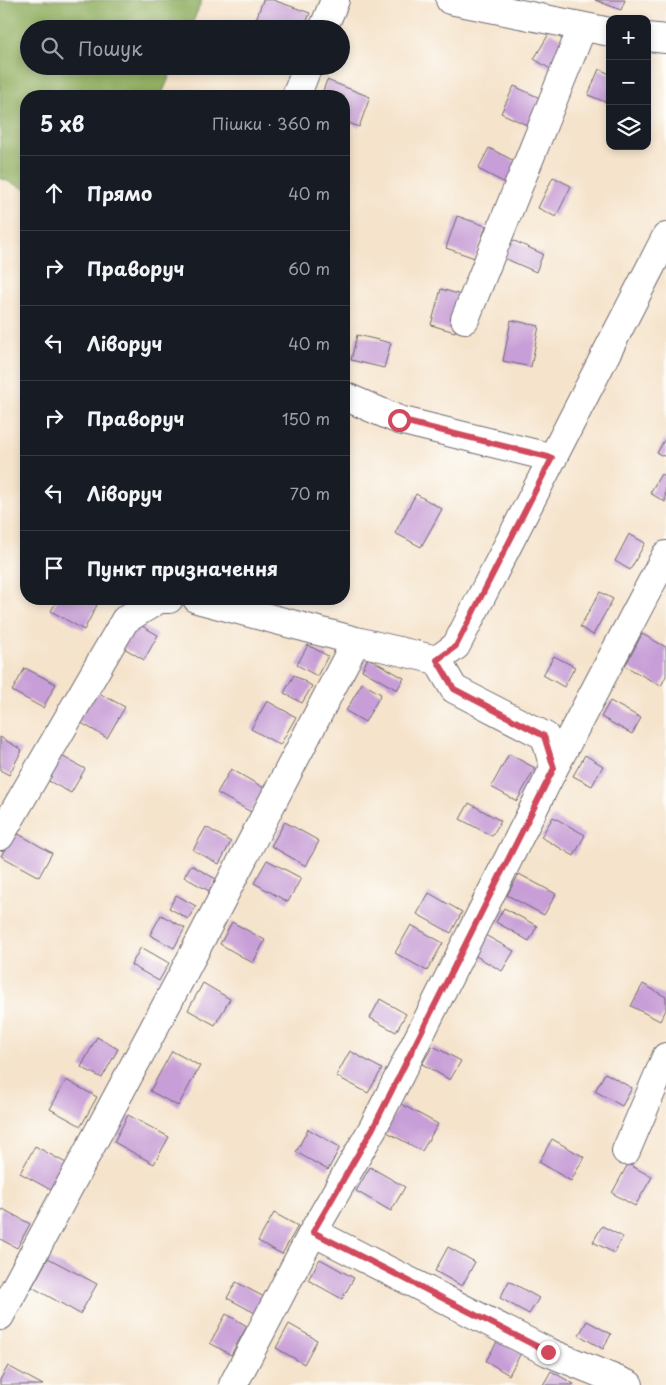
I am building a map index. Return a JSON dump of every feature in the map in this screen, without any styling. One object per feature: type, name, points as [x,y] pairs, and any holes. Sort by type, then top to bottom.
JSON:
[{"type":"street","points":[[327,20],[335,0]]},
{"type":"street","points":[[450,0],[606,31]]},
{"type":"street","points":[[465,319],[582,28]]},
{"type":"street","points":[[651,37],[666,39]]},
{"type":"street","points":[[298,90],[304,75]]},
{"type":"street","points":[[437,660],[456,646],[666,237]]},
{"type":"street","points":[[350,399],[399,420],[552,458]]},
{"type":"street","points":[[232,1385],[313,1232],[373,1128],[554,768],[666,555]]},
{"type":"street","points":[[0,836],[125,620],[149,605]]},
{"type":"street","points":[[220,605],[437,660],[454,689],[544,736],[554,768]]},
{"type":"street","points":[[0,1316],[184,972],[356,641]]},
{"type":"street","points":[[626,1152],[666,1057]]},
{"type":"street","points":[[313,1232],[548,1352],[629,1385]]},
{"type":"green space","points":[[0,0],[202,0],[194,20],[20,20],[20,75],[170,75],[164,90],[20,90],[20,186],[0,178]]},
{"type":"building","points":[[263,0],[273,0],[310,13],[307,20],[256,20]]},
{"type":"building","points":[[595,0],[625,0],[621,10]]},
{"type":"building","points":[[550,32],[569,43],[552,70],[534,59]]},
{"type":"building","points":[[599,69],[606,72],[606,102],[588,95]]},
{"type":"building","points":[[327,80],[370,97],[359,127],[350,123],[350,90],[323,90]]},
{"type":"building","points":[[514,86],[542,99],[529,126],[501,113]]},
{"type":"building","points":[[489,148],[520,164],[509,185],[478,169]]},
{"type":"building","points":[[553,177],[571,186],[556,217],[538,208]]},
{"type":"building","points":[[457,216],[486,226],[475,258],[446,248]]},
{"type":"building","points":[[512,240],[543,254],[536,272],[504,258]]},
{"type":"building","points":[[441,289],[465,296],[455,332],[431,325]]},
{"type":"building","points":[[511,320],[539,326],[531,367],[503,361]]},
{"type":"building","points":[[357,335],[391,343],[384,368],[351,360]]},
{"type":"building","points":[[666,437],[666,457],[657,453]]},
{"type":"building","points":[[661,474],[666,477],[665,502],[650,493]]},
{"type":"building","points":[[416,494],[442,509],[421,547],[395,533]]},
{"type":"building","points":[[629,534],[645,543],[630,570],[615,561]]},
{"type":"building","points":[[600,592],[613,599],[593,635],[580,627]]},
{"type":"building","points":[[54,605],[97,605],[84,630],[51,611]]},
{"type":"building","points":[[133,621],[158,635],[144,660],[119,645]]},
{"type":"building","points":[[642,634],[666,647],[666,676],[661,686],[625,666]]},
{"type":"building","points":[[308,645],[328,656],[317,676],[297,665]]},
{"type":"building","points":[[554,656],[575,667],[564,687],[543,675]]},
{"type":"building","points":[[368,658],[404,678],[397,690],[362,670]]},
{"type":"building","points":[[25,668],[56,684],[43,708],[12,691]]},
{"type":"building","points":[[294,675],[312,686],[302,703],[284,693]]},
{"type":"building","points":[[362,683],[381,694],[365,722],[346,711]]},
{"type":"building","points":[[95,691],[125,707],[107,738],[78,721]]},
{"type":"building","points":[[267,701],[296,717],[280,745],[251,729]]},
{"type":"building","points":[[610,701],[641,718],[632,734],[601,717]]},
{"type":"building","points":[[0,737],[22,750],[9,775],[0,770]]},
{"type":"building","points":[[58,754],[85,769],[71,793],[45,779]]},
{"type":"building","points":[[509,754],[535,768],[517,801],[491,787]]},
{"type":"building","points":[[585,755],[603,766],[592,786],[573,776]]},
{"type":"building","points":[[231,769],[264,788],[251,812],[217,793]]},
{"type":"building","points":[[469,803],[501,821],[492,836],[460,819]]},
{"type":"building","points":[[553,817],[585,835],[574,856],[541,837]]},
{"type":"building","points":[[285,822],[319,841],[306,866],[271,846]]},
{"type":"building","points":[[206,827],[231,842],[219,864],[193,850]]},
{"type":"building","points":[[15,832],[52,853],[39,877],[1,856]]},
{"type":"building","points":[[267,860],[301,878],[288,902],[254,883]]},
{"type":"building","points":[[191,865],[216,879],[209,891],[184,877]]},
{"type":"building","points":[[519,874],[556,894],[544,915],[507,895]]},
{"type":"building","points":[[429,893],[462,912],[451,933],[417,914]]},
{"type":"building","points":[[176,895],[196,906],[188,919],[169,908]]},
{"type":"building","points":[[504,908],[537,926],[529,941],[496,922]]},
{"type":"building","points":[[161,915],[185,928],[174,948],[150,935]]},
{"type":"building","points":[[232,922],[265,940],[253,963],[220,944]]},
{"type":"building","points":[[411,925],[443,943],[427,971],[395,953]]},
{"type":"building","points":[[485,935],[514,951],[502,971],[474,955]]},
{"type":"building","points":[[141,947],[169,963],[159,981],[131,965]]},
{"type":"building","points":[[203,983],[230,999],[215,1025],[188,1010]]},
{"type":"building","points":[[643,984],[666,997],[666,1010],[660,1021],[631,1006]]},
{"type":"building","points":[[380,999],[406,1014],[396,1032],[370,1018]]},
{"type":"building","points":[[97,1037],[118,1049],[102,1078],[81,1067]]},
{"type":"building","points":[[433,1046],[461,1061],[450,1080],[422,1064]]},
{"type":"building","points":[[172,1051],[200,1066],[178,1106],[150,1091]]},
{"type":"building","points":[[350,1051],[382,1069],[368,1093],[336,1076]]},
{"type":"building","points":[[605,1073],[632,1088],[622,1106],[595,1091]]},
{"type":"building","points":[[66,1080],[97,1097],[81,1126],[50,1109]]},
{"type":"building","points":[[401,1104],[438,1124],[422,1151],[385,1131]]},
{"type":"building","points":[[128,1115],[169,1137],[154,1164],[114,1142]]},
{"type":"building","points":[[308,1129],[340,1147],[328,1170],[296,1152]]},
{"type":"building","points":[[552,1139],[584,1157],[571,1181],[539,1162]]},
{"type":"building","points":[[35,1146],[66,1163],[51,1190],[20,1173]]},
{"type":"building","points":[[628,1164],[652,1177],[635,1206],[612,1193]]},
{"type":"building","points":[[370,1167],[405,1187],[391,1211],[356,1191]]},
{"type":"building","points":[[3,1209],[30,1224],[17,1248],[0,1239],[0,1213]]},
{"type":"building","points":[[274,1213],[298,1226],[282,1254],[258,1241]]},
{"type":"building","points":[[602,1226],[623,1237],[614,1253],[593,1242]]},
{"type":"building","points":[[448,1247],[475,1262],[462,1286],[435,1271]]},
{"type":"building","points":[[48,1258],[97,1284],[80,1314],[32,1287]]},
{"type":"building","points":[[320,1259],[354,1278],[342,1299],[308,1280]]},
{"type":"building","points":[[509,1281],[539,1298],[529,1314],[500,1298]]},
{"type":"building","points":[[236,1282],[266,1298],[257,1314],[227,1298]]},
{"type":"building","points":[[226,1314],[247,1326],[231,1355],[210,1343]]},
{"type":"building","points":[[587,1321],[611,1334],[603,1349],[579,1335]]},
{"type":"building","points":[[289,1324],[317,1340],[304,1364],[276,1348]]},
{"type":"building","points":[[498,1340],[521,1353],[509,1375],[486,1361]]},
{"type":"building","points":[[8,1366],[43,1385],[0,1385],[0,1380]]},
{"type":"building","points":[[551,1371],[574,1384],[543,1385]]},
{"type":"route","points":[[399,420],[552,458],[456,646],[437,660],[454,689],[544,736],[554,768],[373,1128],[313,1232],[548,1352]]}]
